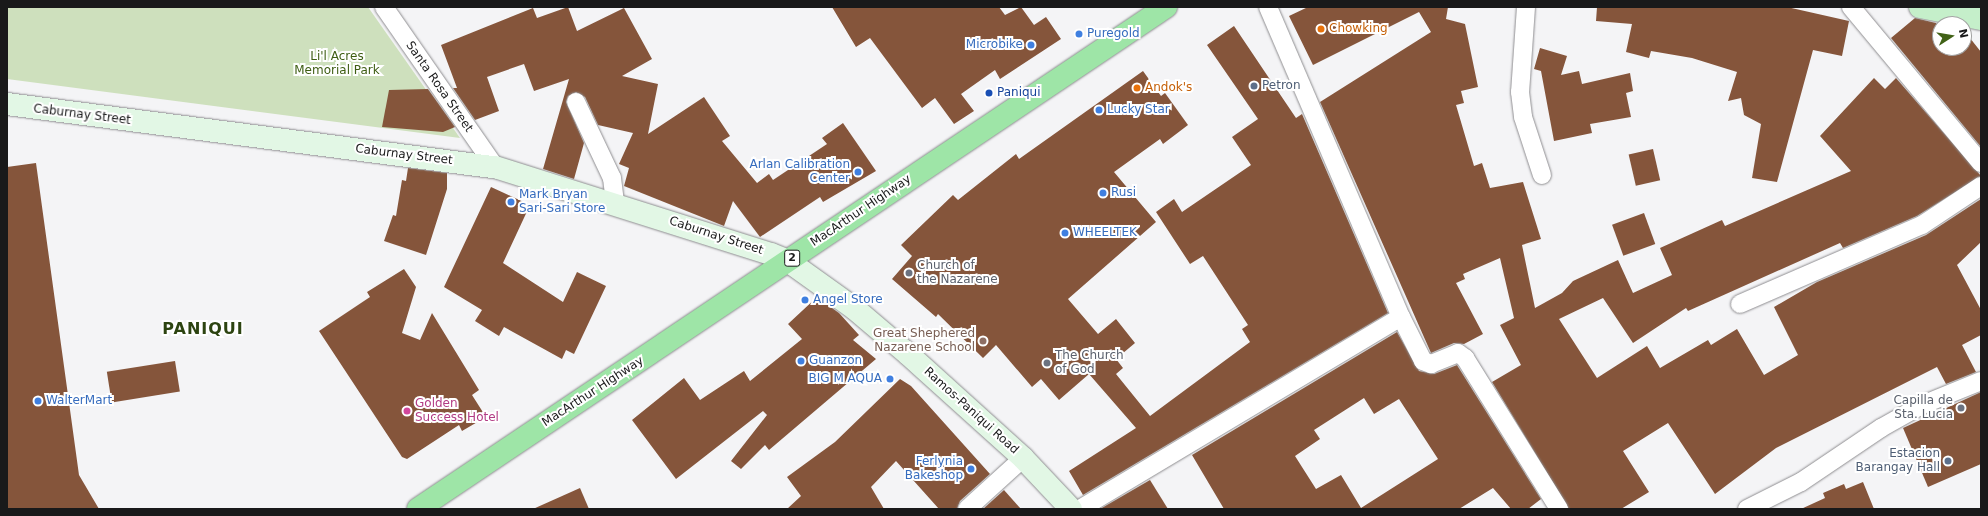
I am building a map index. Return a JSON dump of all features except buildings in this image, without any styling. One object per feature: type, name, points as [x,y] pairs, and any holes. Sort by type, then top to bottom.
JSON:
[{"type":"highway","name":"MacArthur Highway","points":[[418,509],[1166,7]]},
{"type":"main road","points":[[1920,7],[1981,19]]},
{"type":"street","name":"Santa Rosa Street","points":[[384,7],[495,166]]},
{"type":"street","points":[[1268,7],[1401,317],[1423,361],[1431,364],[1458,354],[1465,358],[1559,509]]},
{"type":"street","points":[[1526,7],[1520,92],[1524,117],[1542,175]]},
{"type":"street","points":[[1851,7],[1981,163]]},
{"type":"street","points":[[576,102],[612,178],[615,202]]},
{"type":"street","name":"Caburnay Street","points":[[7,104],[495,166],[615,202],[788,261]]},
{"type":"street","points":[[1740,304],[1922,225],[1981,186]]},
{"type":"street","name":"Ramos-Paniqui Road","points":[[788,261],[855,309],[1023,458],[1071,509]]},
{"type":"street","points":[[1080,509],[1401,317]]},
{"type":"street","points":[[1747,509],[1801,482],[1922,405],[1981,381]]},
{"type":"street","points":[[967,509],[1023,458]]},
{"type":"green space","name":"Li'l Acres Memorial Park","points":[[7,7],[368,7],[460,138],[7,79]]},
{"type":"place","name":"Chowking","points":[[1321,29]]},
{"type":"place","name":"Puregold","points":[[1079,34]]},
{"type":"place","name":"Microbike","points":[[1031,45]]},
{"type":"place","name":"Petron","points":[[1254,86]]},
{"type":"place","name":"Andok's","points":[[1137,88]]},
{"type":"place","name":"Paniqui","points":[[989,93]]},
{"type":"place","name":"Lucky Star","points":[[1099,110]]},
{"type":"place","name":"Arlan Calibration Center","points":[[858,172]]},
{"type":"place","name":"Rusi","points":[[1103,193]]},
{"type":"place","name":"Mark Bryan Sari-Sari Store","points":[[511,202]]},
{"type":"place","name":"WHEELTEK","points":[[1065,233]]},
{"type":"place","name":"Church of the Nazarene","points":[[909,273]]},
{"type":"place","name":"Angel Store","points":[[805,300]]},
{"type":"place","name":"Great Shephered Nazarene School","points":[[983,341]]},
{"type":"place","name":"Guanzon","points":[[801,361]]},
{"type":"place","name":"The Church of God","points":[[1047,363]]},
{"type":"place","name":"BIG M AQUA","points":[[890,379]]},
{"type":"place","name":"WalterMart","points":[[38,401]]},
{"type":"place","name":"Capilla de Sta. Lucia","points":[[1961,408]]},
{"type":"place","name":"Golden Success Hotel","points":[[407,411]]},
{"type":"place","name":"Estacion Barangay Hall","points":[[1948,461]]},
{"type":"place","name":"Ferlynia Bakeshop","points":[[971,469]]},
{"type":"district","name":"PANIQUI","points":[[203,329]]}]
